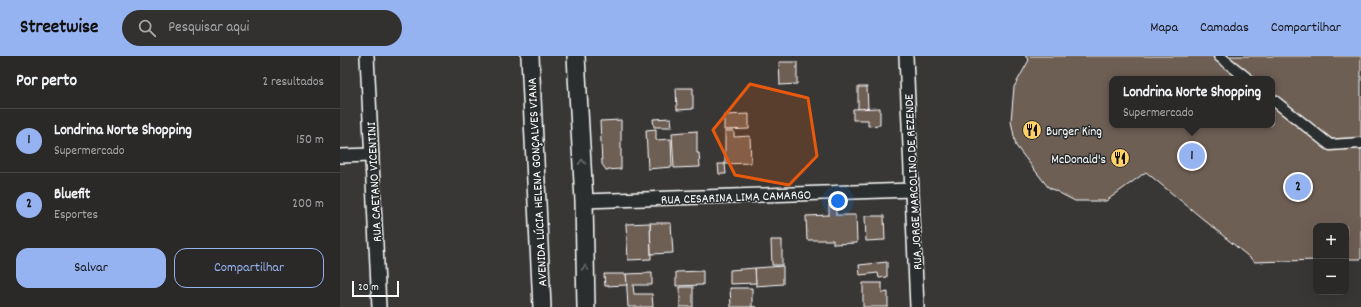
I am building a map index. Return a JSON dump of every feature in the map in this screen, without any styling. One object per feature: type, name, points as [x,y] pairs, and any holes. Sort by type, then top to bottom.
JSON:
[{"type":"street","name":"RUA CAETANO VICENTINI","points":[[367,56],[379,307]]},
{"type":"street","name":"AVENIDA LÚCIA HELENA GONÇALVES VIANA","points":[[530,56],[542,307]]},
{"type":"street","points":[[576,56],[584,201],[586,307]]},
{"type":"street","name":"RUA JORGE MARCOLINO DE REZENDE","points":[[906,56],[917,307]]},
{"type":"street","points":[[1219,56],[1244,76]]},
{"type":"street","points":[[1275,101],[1330,145],[1361,143]]},
{"type":"street","points":[[340,156],[372,155]]},
{"type":"street","name":"RUA CESARINA LIMA CAMARGO","points":[[584,201],[912,190]]},
{"type":"highlighted area","points":[[750,84],[808,98],[817,156],[789,185],[735,175],[713,130]]},
{"type":"building","points":[[1025,56],[1361,56],[1361,259],[1349,259],[1349,223],[1313,223],[1313,260],[1255,262],[1146,172],[1106,201],[1075,201],[1048,187],[1016,146],[1011,121],[1014,87],[1029,60]]},
{"type":"building","points":[[779,62],[797,62],[797,84],[780,85]]},
{"type":"building","points":[[858,87],[867,87],[868,109],[858,109]]},
{"type":"building","points":[[676,88],[693,88],[693,109],[677,110]]},
{"type":"building","points":[[880,108],[880,125],[868,126],[868,120],[853,120],[853,109]]},
{"type":"building","points":[[749,114],[749,129],[724,130],[724,115]]},
{"type":"building","points":[[671,118],[672,127],[654,127],[653,119]]},
{"type":"building","points":[[621,120],[621,169],[606,170],[602,164],[600,121]]},
{"type":"building","points":[[656,129],[656,140],[671,139],[672,167],[648,169],[646,130]]},
{"type":"building","points":[[697,131],[697,153],[699,153],[700,167],[674,168],[672,133]]},
{"type":"building","points":[[725,131],[734,131],[734,137],[750,136],[751,163],[725,164]]},
{"type":"building","points":[[718,164],[725,164],[726,174],[719,174]]},
{"type":"building","points":[[829,205],[836,205],[836,215],[856,215],[857,243],[833,244],[833,240],[807,240],[806,216],[829,215]]},
{"type":"building","points":[[865,216],[884,216],[885,240],[866,241]]},
{"type":"building","points":[[650,223],[671,223],[673,253],[651,254]]},
{"type":"building","points":[[650,223],[651,259],[628,260],[626,224]]},
{"type":"building","points":[[771,240],[782,240],[782,265],[772,265]]},
{"type":"building","points":[[887,262],[887,277],[879,278],[878,273],[860,275],[859,265]]},
{"type":"building","points":[[783,266],[783,284],[756,286],[755,268]]},
{"type":"building","points":[[755,268],[756,283],[730,284],[730,270]]},
{"type":"building","points":[[703,271],[703,285],[676,286],[676,272]]},
{"type":"building","points":[[652,273],[652,285],[633,285],[634,294],[652,294],[653,307],[628,307],[626,274]]},
{"type":"building","points":[[604,274],[626,274],[627,285],[605,286]]},
{"type":"building","points":[[863,283],[882,283],[882,293],[888,292],[888,307],[863,307]]},
{"type":"building","points":[[680,287],[693,287],[693,307],[680,307]]},
{"type":"building","points":[[730,288],[752,288],[752,307],[731,307]]},
{"type":"place","name":"Burger King","points":[[1032,130]]},
{"type":"place","name":"Londrina Norte Shopping","points":[[1192,156]]},
{"type":"place","name":"McDonald's","points":[[1120,158]]},
{"type":"place","name":"Bluefit","points":[[1298,187]]}]
